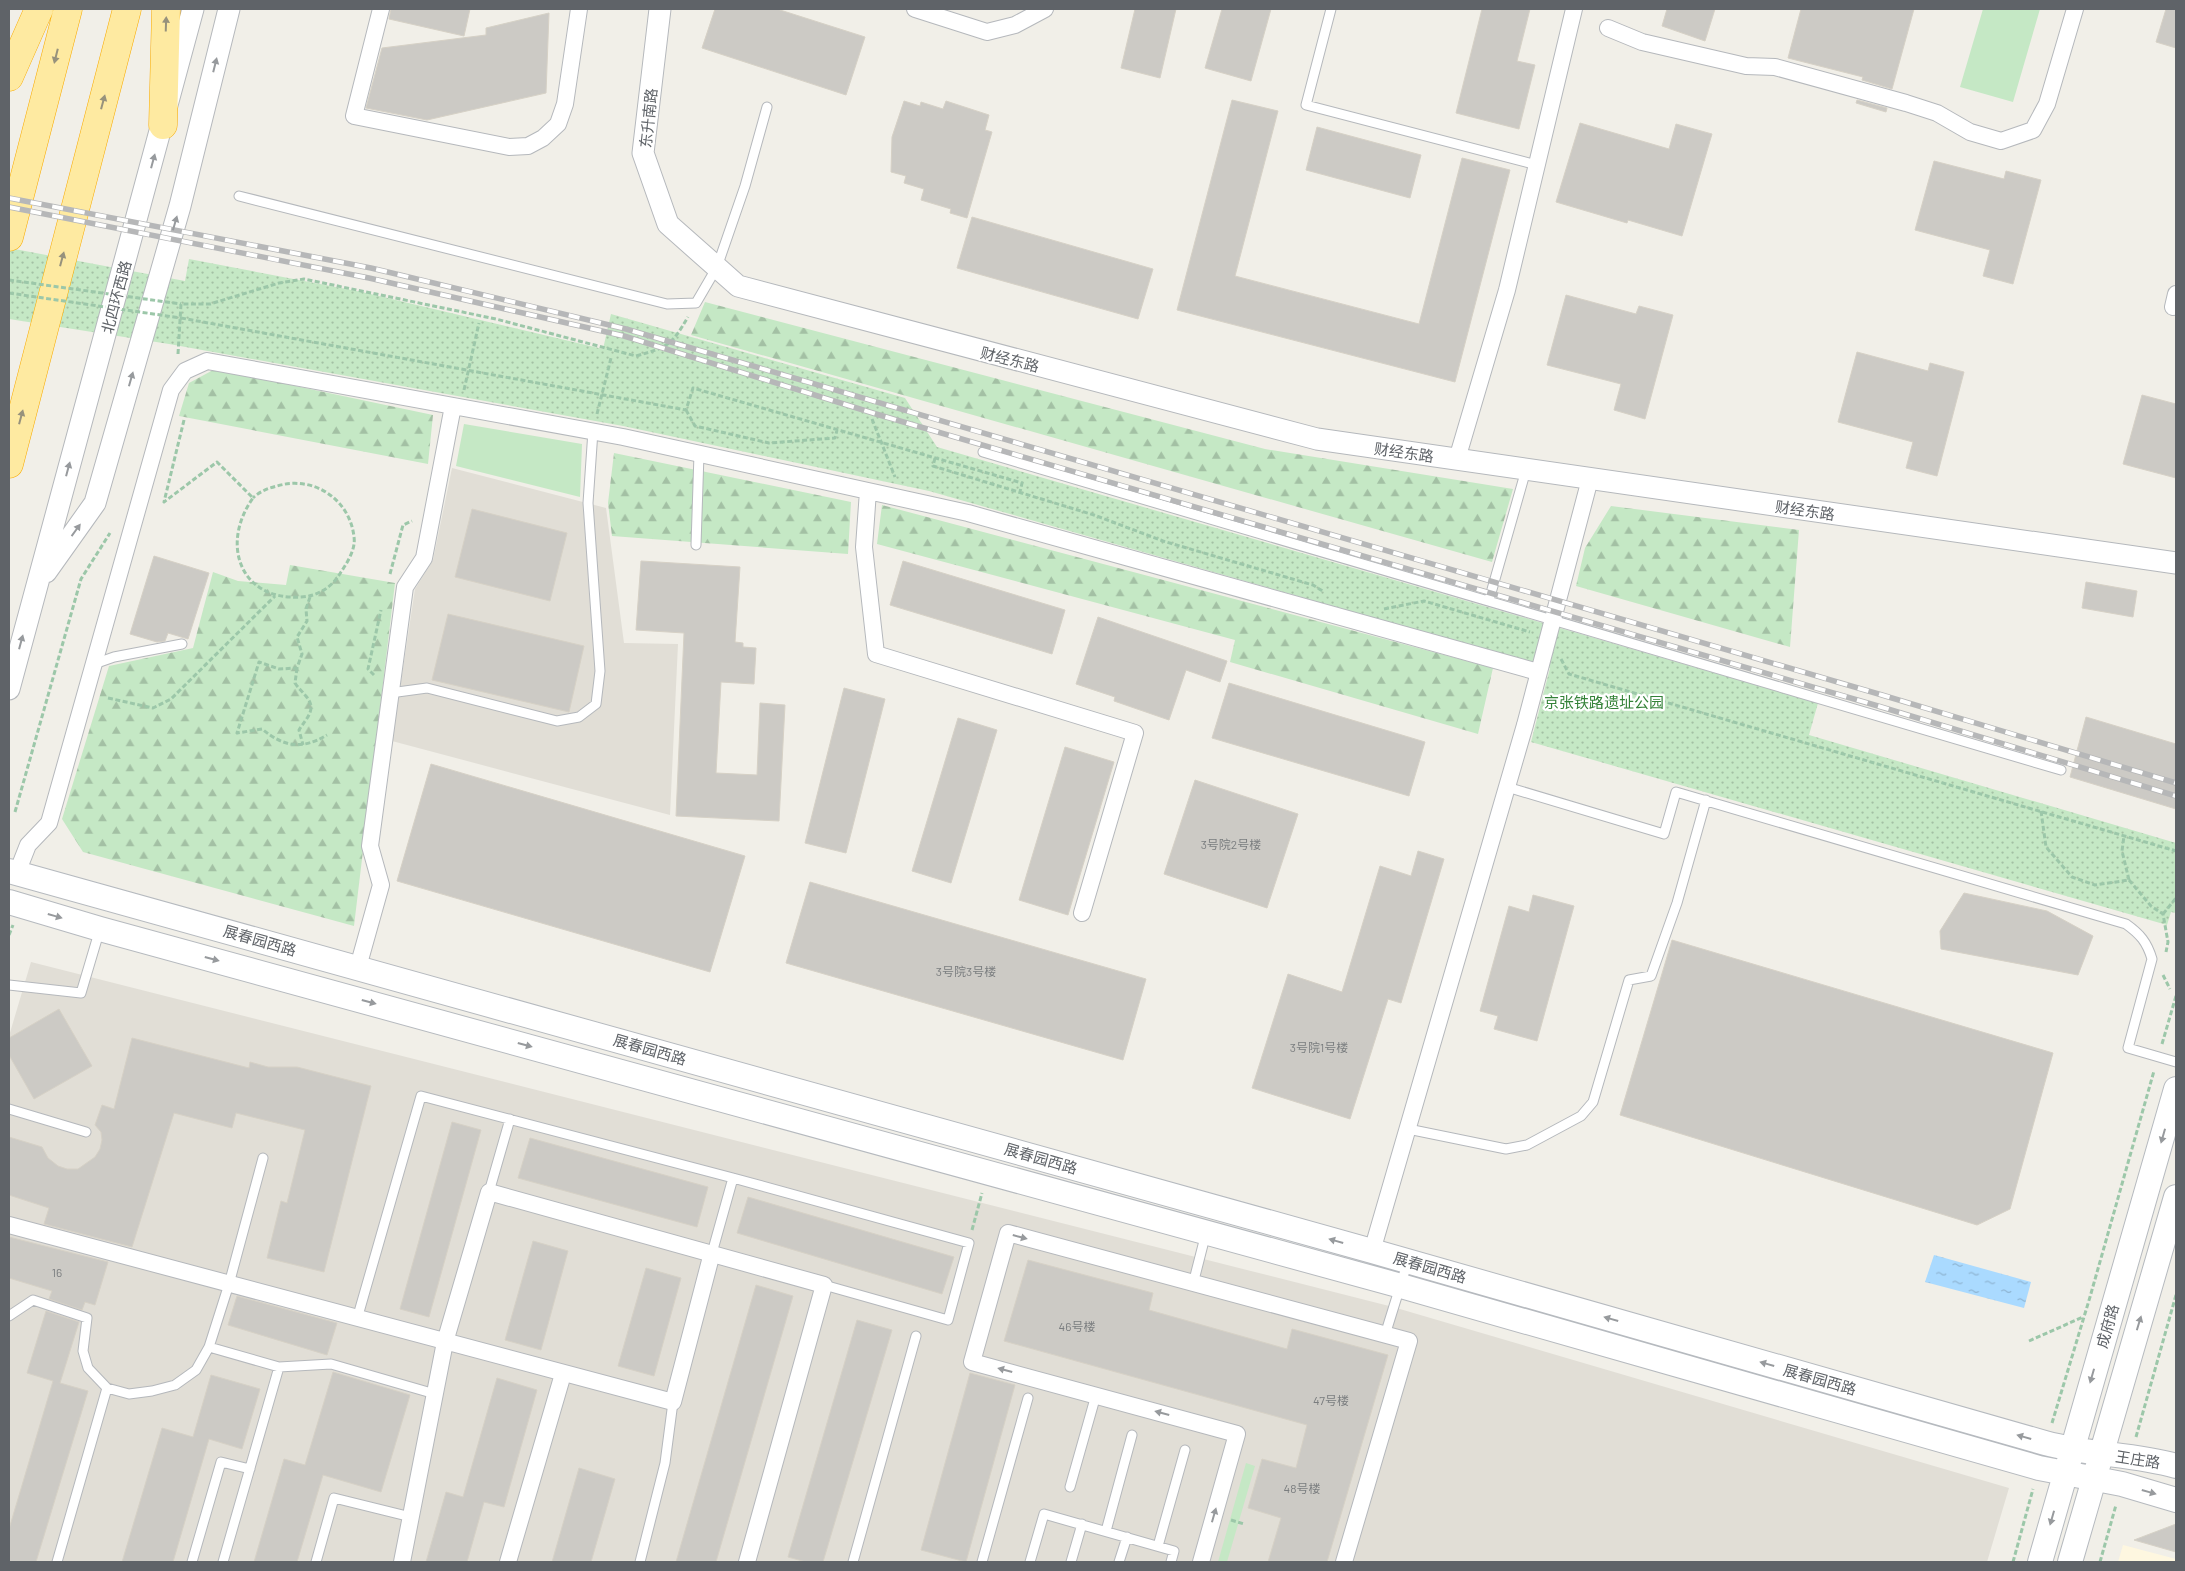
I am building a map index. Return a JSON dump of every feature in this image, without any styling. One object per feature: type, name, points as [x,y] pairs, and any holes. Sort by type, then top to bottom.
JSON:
[{"type":"highway","points":[[9,77],[39,9]]},
{"type":"highway","points":[[9,237],[68,9]]},
{"type":"highway","points":[[9,464],[127,9]]},
{"type":"highway","points":[[163,125],[166,9]]},
{"type":"main road","name":"展春园西路","points":[[13,872],[1408,1261],[2071,1450]]},
{"type":"main road","name":"展春园西路","points":[[9,902],[100,929],[1401,1286],[2039,1468],[2093,1480]]},
{"type":"main road","name":"成府路","points":[[2040,1562],[2176,1089]]},
{"type":"main road","name":"成府路","points":[[2070,1562],[2176,1197]]},
{"type":"main road","name":"王庄路","points":[[2071,1450],[2130,1456],[2176,1466]]},
{"type":"main road","name":"王庄路","points":[[2093,1480],[2122,1484],[2176,1500]]},
{"type":"street","points":[[9,69],[24,9]]},
{"type":"street","name":"北四环西路","points":[[9,689],[193,9]]},
{"type":"street","points":[[37,584],[95,503],[180,206],[229,9]]},
{"type":"street","points":[[381,9],[354,116],[510,147],[528,146],[543,138],[558,124],[565,104],[579,9]]},
{"type":"street","name":"东升南路","points":[[660,9],[643,153],[668,224]]},
{"type":"street","points":[[915,9],[987,32],[1016,24],[1045,9]]},
{"type":"street","points":[[1457,459],[1506,290],[1574,9]]},
{"type":"street","points":[[1608,28],[1642,42],[1746,66],[1775,67],[1906,103],[1937,113],[1970,132],[2001,141],[2034,130],[2047,104],[2076,9]]},
{"type":"street","name":"财经东路","points":[[668,224],[738,286],[1317,439],[2176,563]]},
{"type":"street","points":[[9,896],[13,872],[28,844],[49,823],[171,390],[185,371],[207,360],[593,431],[968,513],[1538,672]]},
{"type":"street","points":[[358,967],[381,885],[370,846],[405,587],[424,558],[457,407]]},
{"type":"street","points":[[1372,1251],[1507,787],[1590,479]]},
{"type":"street","points":[[868,491],[864,547],[876,654],[1135,733],[1082,913]]},
{"type":"street","points":[[402,1562],[445,1342],[489,1192],[824,1285],[749,1562]]},
{"type":"street","points":[[9,1225],[672,1402],[712,1253]]},
{"type":"street","points":[[1201,1562],[1237,1434],[972,1362],[1008,1233],[1409,1341],[1344,1562]]},
{"type":"street","points":[[508,1562],[563,1374]]},
{"type":"lane","points":[[1332,9],[1306,105],[1537,165]]},
{"type":"lane","points":[[239,196],[667,304],[696,303],[717,267],[745,186],[767,107]]},
{"type":"lane","points":[[390,693],[427,688],[557,721],[579,717],[596,704],[600,671],[588,503],[593,431]]},
{"type":"lane","points":[[983,452],[2061,770]]},
{"type":"lane","points":[[696,545],[698,454]]},
{"type":"lane","points":[[1489,600],[1526,469]]},
{"type":"lane","points":[[94,664],[114,657],[182,644]]},
{"type":"lane","points":[[1507,787],[1664,834],[1676,792],[2126,924],[2140,934],[2149,947],[2152,959],[2128,1048],[2176,1062]]},
{"type":"lane","points":[[1408,1129],[1506,1149],[1527,1145],[1581,1116],[1593,1102],[1629,980],[1651,976],[1677,903],[1706,800]]},
{"type":"lane","points":[[9,985],[81,993],[100,929]]},
{"type":"lane","points":[[357,1319],[421,1096],[733,1178],[969,1243],[948,1320],[824,1285]]},
{"type":"lane","points":[[9,1109],[86,1132]]},
{"type":"lane","points":[[489,1192],[510,1119]]},
{"type":"lane","points":[[9,1316],[33,1300],[87,1318],[83,1351],[88,1368],[107,1388],[129,1394],[175,1385],[196,1370],[209,1347],[229,1284],[263,1158]]},
{"type":"lane","points":[[712,1253],[733,1178]]},
{"type":"lane","points":[[1193,1284],[1206,1232]]},
{"type":"lane","points":[[1385,1335],[1408,1261]]},
{"type":"lane","points":[[853,1562],[916,1336]]},
{"type":"lane","points":[[209,1347],[279,1367],[331,1364],[435,1394]]},
{"type":"lane","points":[[223,1562],[279,1367]]},
{"type":"lane","points":[[57,1562],[107,1388]]},
{"type":"lane","points":[[1070,1487],[1096,1395]]},
{"type":"lane","points":[[982,1562],[1028,1398]]},
{"type":"lane","points":[[640,1562],[665,1463],[672,1402]]},
{"type":"lane","points":[[1106,1531],[1132,1435]]},
{"type":"lane","points":[[1158,1546],[1185,1450]]},
{"type":"lane","points":[[192,1562],[221,1462],[250,1469]]},
{"type":"lane","points":[[316,1562],[334,1498],[411,1517]]},
{"type":"lane","points":[[1030,1562],[1044,1514],[1174,1551],[1171,1562]]},
{"type":"lane","points":[[1071,1562],[1082,1524]]},
{"type":"lane","points":[[1119,1562],[1126,1537]]},
{"type":"path","points":[[9,280],[181,304],[210,304],[279,283],[304,279],[496,319],[636,356],[658,349],[675,340],[696,303]]},
{"type":"path","points":[[9,292],[181,318],[686,410]]},
{"type":"path","points":[[178,355],[181,304]]},
{"type":"path","points":[[457,407],[468,371],[478,323]]},
{"type":"path","points":[[593,431],[611,358]]},
{"type":"path","points":[[837,430],[835,438],[769,444],[695,426],[686,410],[693,388],[1022,483],[1020,492]]},
{"type":"path","points":[[186,410],[164,502],[217,462],[253,498]]},
{"type":"path","points":[[872,420],[904,499]]},
{"type":"path","points":[[289,482],[305,483],[330,494],[348,514],[355,538],[348,560],[334,584],[310,597],[275,596],[258,589],[243,570],[237,546],[240,523],[245,510],[253,498],[270,488],[289,482]]},
{"type":"path","points":[[388,582],[403,526],[416,518]]},
{"type":"path","points":[[108,698],[153,708],[171,698],[275,596]]},
{"type":"path","points":[[303,745],[299,730],[312,712],[312,707],[295,683],[297,668],[302,654],[297,637],[307,621],[306,609],[310,597]]},
{"type":"path","points":[[382,606],[368,669],[386,683],[390,693]]},
{"type":"path","points":[[297,668],[279,669],[259,662],[237,734],[262,729],[281,741],[298,746],[327,735]]},
{"type":"path","points":[[2041,811],[2046,847],[2072,877],[2095,885],[2129,880],[2122,851],[2124,836]]},
{"type":"path","points":[[2163,914],[2176,898]]},
{"type":"path","points":[[2045,1443],[2084,1317],[2176,996]]},
{"type":"path","points":[[969,1243],[983,1190]]},
{"type":"path","points":[[2130,1456],[2176,1296]]},
{"type":"path","points":[[2029,1341],[2084,1317]]},
{"type":"path","points":[[2012,1562],[2039,1468]]},
{"type":"path","points":[[2100,1562],[2122,1484]]},
{"type":"shaded area","points":[[452,468],[606,508],[624,643],[678,644],[670,815],[392,741],[415,589],[433,560]]},
{"type":"shaded area","points":[[31,962],[1393,1307],[2009,1488],[1987,1562],[9,1562],[9,1036]]},
{"type":"shaded area","points":[[2123,1545],[2176,1559],[2176,1562],[2118,1562]]},
{"type":"green space","points":[[1983,9],[2040,9],[2013,102],[1960,87]]},
{"type":"green space","name":"京张铁路遗址公园","points":[[9,248],[185,281],[189,259],[362,292],[603,349],[611,314],[905,398],[937,447],[1818,703],[1809,735],[2176,843],[2176,913],[2171,912],[2167,925],[1531,742],[1550,668],[929,491],[623,426],[169,344],[9,319]]},
{"type":"green space","points":[[705,302],[1265,449],[1513,489],[1492,562],[691,335]]},
{"type":"green space","points":[[215,369],[433,415],[428,464],[179,416],[189,383]]},
{"type":"green space","points":[[464,424],[582,444],[580,497],[456,466]]},
{"type":"green space","points":[[614,453],[851,502],[848,554],[612,536],[608,503]]},
{"type":"green space","points":[[882,505],[1493,668],[1478,734],[1230,662],[1235,640],[877,544]]},
{"type":"green space","points":[[1611,506],[1799,530],[1790,647],[1576,586],[1585,548]]},
{"type":"green space","points":[[290,565],[395,583],[354,926],[83,852],[62,819],[109,666],[193,648],[213,572],[238,581],[286,585]]},
{"type":"green space","points":[[1246,1463],[1255,1466],[1227,1562],[1218,1562]]},
{"type":"water","points":[[1934,1255],[2031,1282],[2024,1308],[1925,1282]]},
{"type":"building","points":[[391,9],[470,9],[464,36],[389,19]]},
{"type":"building","points":[[715,9],[777,9],[865,37],[846,95],[702,48]]},
{"type":"building","points":[[1135,9],[1176,9],[1160,78],[1121,68]]},
{"type":"building","points":[[1222,9],[1271,9],[1251,81],[1205,68]]},
{"type":"building","points":[[1482,9],[1530,9],[1517,61],[1535,65],[1519,129],[1456,113]]},
{"type":"building","points":[[1667,9],[1715,9],[1705,41],[1662,26]]},
{"type":"building","points":[[1801,9],[1914,9],[1892,89],[1862,80],[1863,77],[1788,58]]},
{"type":"building","points":[[2166,9],[2176,9],[2176,48],[2156,42]]},
{"type":"building","points":[[549,13],[546,93],[427,120],[366,108],[382,48],[486,35],[486,28]]},
{"type":"building","points":[[1232,100],[1278,111],[1235,276],[1419,324],[1462,158],[1510,170],[1455,382],[1177,310]]},
{"type":"building","points":[[1857,100],[1887,108],[1886,112],[1856,103]]},
{"type":"building","points":[[904,101],[920,106],[921,102],[943,109],[946,101],[989,115],[985,130],[992,132],[967,218],[950,213],[951,209],[921,200],[924,189],[904,183],[906,176],[891,172],[892,137]]},
{"type":"building","points":[[1580,123],[1669,149],[1676,124],[1712,134],[1682,236],[1628,220],[1627,223],[1556,202]]},
{"type":"building","points":[[1317,127],[1421,155],[1410,198],[1306,170]]},
{"type":"building","points":[[1934,161],[2004,179],[2006,171],[2041,180],[2013,284],[1983,276],[1990,250],[1915,230]]},
{"type":"building","points":[[972,217],[1153,269],[1138,319],[957,268]]},
{"type":"building","points":[[1566,295],[1636,314],[1639,306],[1673,315],[1645,419],[1614,410],[1621,384],[1547,365]]},
{"type":"building","points":[[1857,352],[1928,371],[1930,363],[1964,372],[1937,476],[1906,468],[1913,442],[1838,422]]},
{"type":"building","points":[[2142,395],[2176,404],[2176,478],[2123,464]]},
{"type":"building","points":[[472,509],[567,533],[550,601],[455,577]]},
{"type":"building","points":[[154,556],[209,573],[188,639],[168,633],[165,641],[157,642],[130,634]]},
{"type":"building","points":[[641,561],[740,567],[735,642],[743,643],[743,647],[756,648],[754,684],[721,682],[716,773],[757,775],[760,703],[785,705],[779,821],[676,816],[684,633],[636,630]]},
{"type":"building","points":[[903,561],[1065,610],[1052,654],[890,605]]},
{"type":"building","points":[[2086,582],[2137,591],[2133,617],[2082,608]]},
{"type":"building","points":[[448,614],[584,646],[569,712],[432,680]]},
{"type":"building","points":[[1098,617],[1227,661],[1220,682],[1186,670],[1169,720],[1114,701],[1115,697],[1076,684]]},
{"type":"building","points":[[1229,683],[1425,742],[1409,796],[1212,738]]},
{"type":"building","points":[[844,688],[885,699],[846,853],[805,843]]},
{"type":"building","points":[[2086,717],[2176,744],[2176,809],[2070,777]]},
{"type":"building","points":[[958,718],[997,730],[951,883],[912,871]]},
{"type":"building","points":[[1065,747],[1114,762],[1068,915],[1019,900]]},
{"type":"building","points":[[431,764],[745,856],[710,972],[397,881]]},
{"type":"building","points":[[1195,780],[1298,814],[1267,908],[1164,874]]},
{"type":"building","points":[[1418,851],[1444,859],[1401,1003],[1388,999],[1350,1119],[1252,1088],[1288,974],[1342,992],[1380,866],[1411,876]]},
{"type":"building","points":[[810,882],[1146,979],[1123,1060],[786,963]]},
{"type":"building","points":[[1964,893],[2047,911],[2093,936],[2078,975],[1941,949],[1940,931]]},
{"type":"building","points":[[1533,895],[1574,906],[1537,1041],[1494,1029],[1498,1016],[1480,1011],[1509,906],[1529,912]]},
{"type":"building","points":[[1672,940],[2053,1053],[2010,1209],[1977,1225],[1620,1115]]},
{"type":"building","points":[[59,1009],[92,1066],[34,1099],[9,1055],[9,1038]]},
{"type":"building","points":[[132,1038],[249,1068],[250,1062],[268,1067],[297,1067],[371,1086],[324,1272],[267,1258],[281,1201],[287,1203],[305,1130],[236,1113],[232,1128],[174,1113],[132,1247],[44,1224],[49,1208],[9,1195],[9,1137],[42,1147],[48,1158],[58,1166],[67,1169],[78,1169],[95,1157],[100,1149],[102,1140],[101,1132],[95,1125],[102,1105],[114,1109]]},
{"type":"building","points":[[452,1122],[481,1130],[429,1317],[400,1309]]},
{"type":"building","points":[[530,1138],[708,1187],[697,1227],[518,1178]]},
{"type":"building","points":[[748,1197],[954,1257],[942,1294],[737,1233]]},
{"type":"building","points":[[9,1237],[108,1262],[95,1305],[85,1302],[82,1310],[49,1299],[52,1291],[9,1278]]},
{"type":"building","points":[[533,1241],[568,1251],[541,1350],[505,1340]]},
{"type":"building","points":[[1028,1260],[1153,1293],[1149,1310],[1287,1349],[1292,1329],[1388,1355],[1327,1562],[1268,1562],[1281,1518],[1248,1508],[1262,1459],[1296,1468],[1307,1425],[1004,1341]]},
{"type":"building","points":[[646,1268],[681,1278],[654,1376],[618,1366]]},
{"type":"building","points":[[756,1285],[793,1296],[716,1562],[676,1562]]},
{"type":"building","points":[[237,1296],[337,1323],[327,1355],[228,1325]]},
{"type":"building","points":[[46,1311],[79,1322],[60,1383],[88,1391],[36,1562],[9,1562],[9,1529],[53,1381],[27,1373]]},
{"type":"building","points":[[857,1320],[892,1330],[823,1562],[806,1562],[788,1557]]},
{"type":"building","points":[[333,1372],[410,1395],[381,1492],[323,1475],[297,1562],[254,1562],[284,1459],[305,1465]]},
{"type":"building","points":[[970,1373],[1015,1385],[966,1562],[921,1550]]},
{"type":"building","points":[[211,1375],[260,1389],[242,1449],[209,1439],[173,1562],[122,1562],[162,1428],[193,1437]]},
{"type":"building","points":[[497,1378],[537,1390],[504,1507],[484,1502],[467,1562],[426,1562],[446,1492],[463,1497]]},
{"type":"building","points":[[579,1468],[615,1479],[591,1562],[552,1562]]},
{"type":"building","points":[[2176,1524],[2176,1552],[2134,1540]]},
{"type":"railway","points":[[9,198],[371,268],[626,329],[1882,695],[2176,783]]},
{"type":"railway","points":[[9,207],[369,278],[624,336],[876,414],[1878,706],[2176,796]]}]
